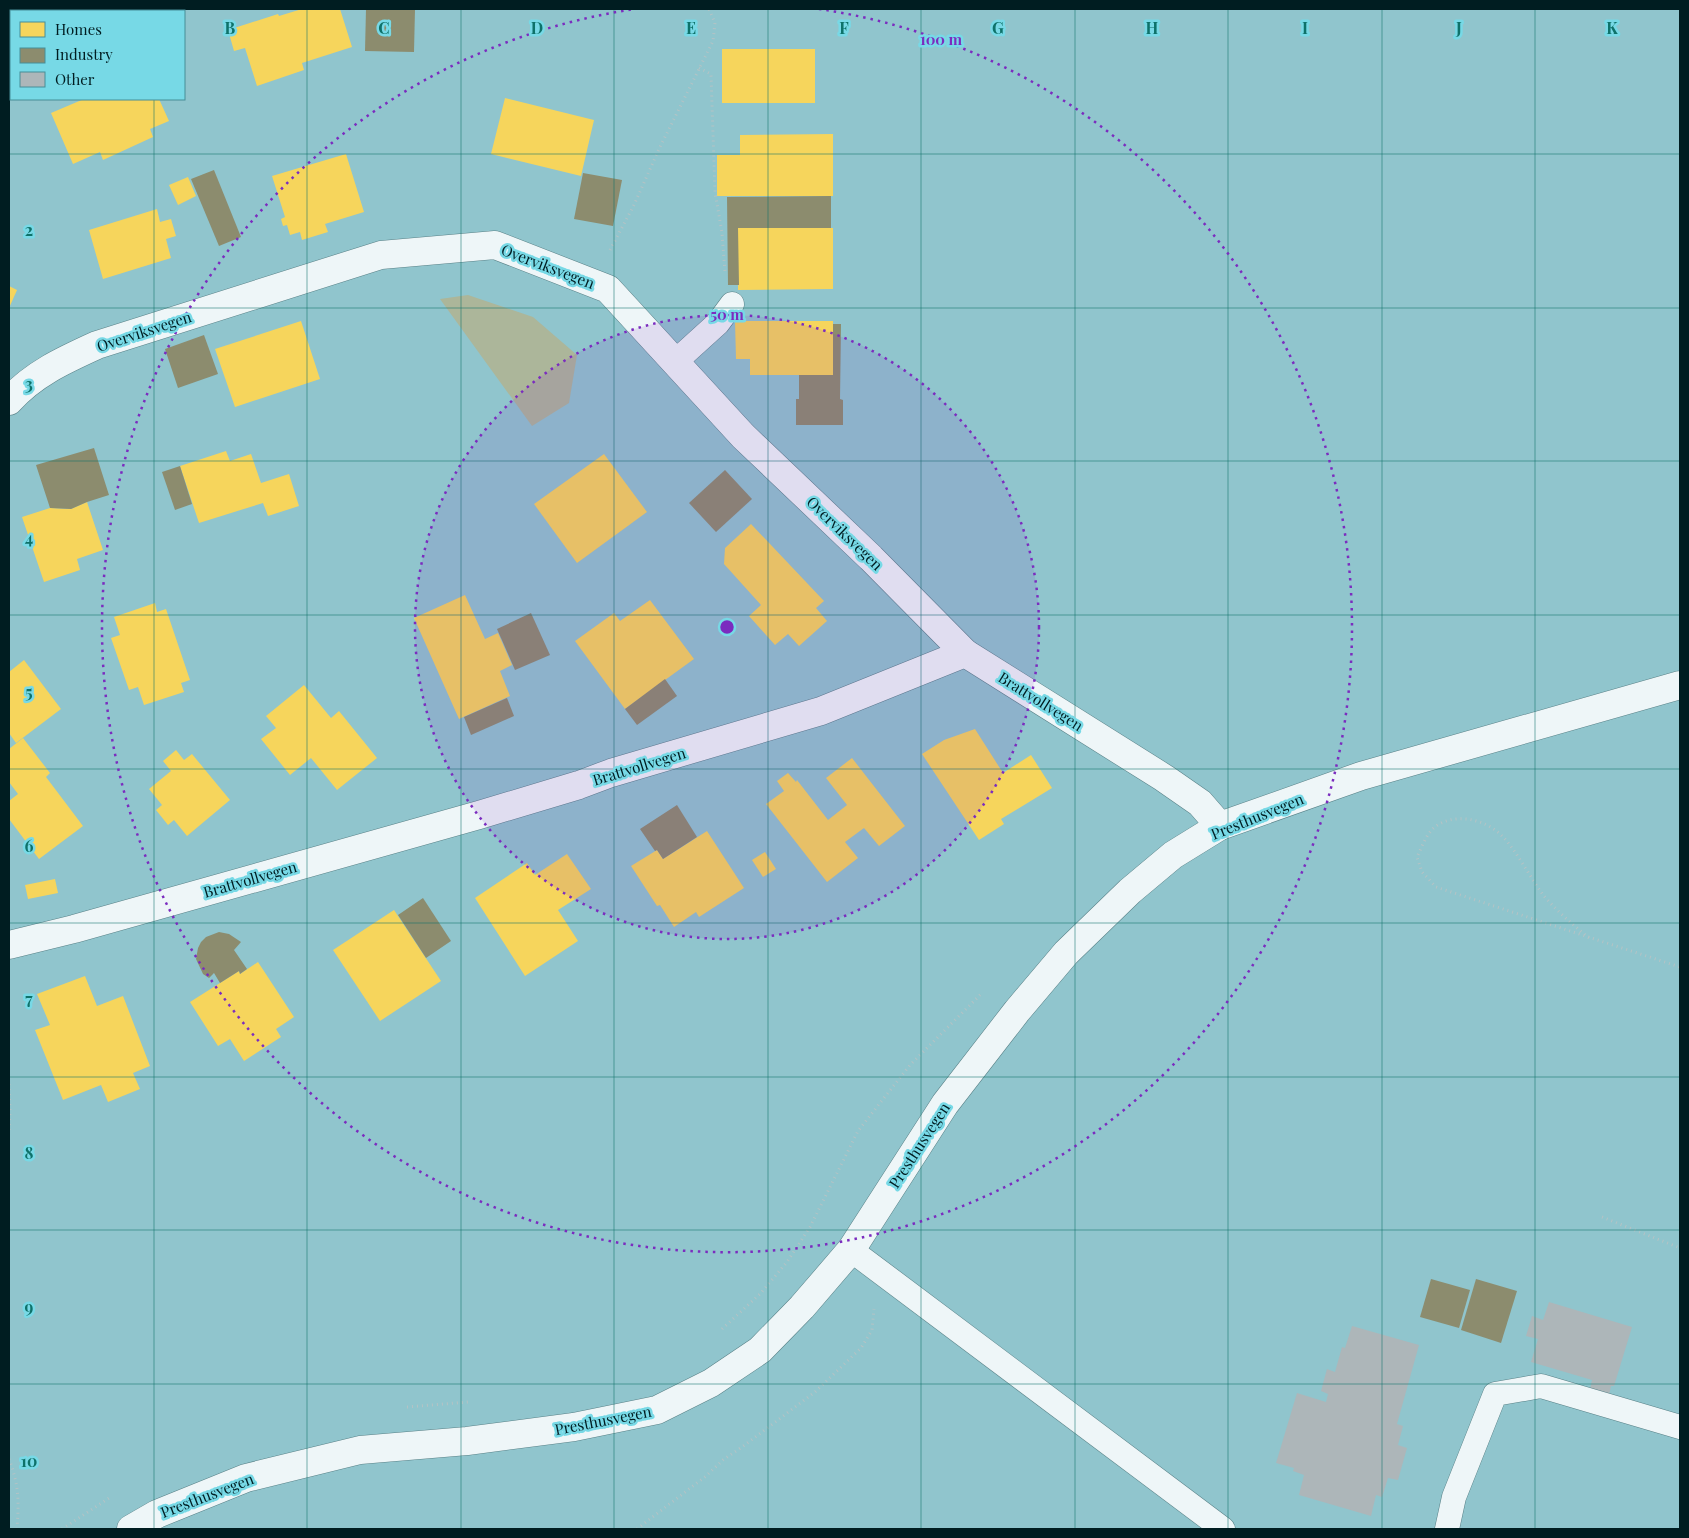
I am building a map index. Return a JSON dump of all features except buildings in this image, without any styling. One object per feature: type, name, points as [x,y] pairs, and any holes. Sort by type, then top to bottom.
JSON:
[{"type":"street","name":"Overviksvegen","points":[[9,401],[20,388],[41,372],[67,358],[97,346],[381,255],[495,245],[608,289],[743,436],[871,558],[965,653]]},
{"type":"street","name":"Brattvollvegen","points":[[9,945],[74,930],[579,785],[611,773],[821,711],[965,653],[1164,778],[1200,803],[1220,826]]},
{"type":"street","name":"Presthusvegen","points":[[131,1529],[157,1514],[246,1478],[360,1450],[467,1441],[574,1428],[656,1410],[711,1383],[760,1350],[802,1307],[859,1256],[946,1104],[1017,1011],[1066,953],[1130,891],[1173,855],[1220,826],[1362,776],[1680,685]]},
{"type":"lane","points":[[675,362],[718,324],[732,304]]},
{"type":"lane","points":[[859,1256],[1223,1529]]},
{"type":"lane","points":[[1447,1529],[1454,1497],[1495,1394],[1542,1386],[1680,1426]]},
{"type":"path","points":[[593,283],[634,204],[713,41],[715,23],[709,9]]},
{"type":"path","points":[[699,68],[711,74],[715,192],[722,233],[725,275]]},
{"type":"path","points":[[1589,938],[1564,918],[1543,894],[1502,835],[1479,821],[1453,819],[1435,827],[1425,839],[1417,857],[1422,872],[1436,887],[1589,938],[1680,968]]},
{"type":"path","points":[[718,1332],[760,1294],[787,1262],[810,1227],[858,1131],[904,1072],[985,991]]},
{"type":"path","points":[[9,1084],[9,1132]]},
{"type":"path","points":[[1602,1217],[1680,1248]]},
{"type":"path","points":[[637,1529],[706,1476],[723,1460],[815,1392],[861,1348],[872,1330],[875,1304],[859,1256]]},
{"type":"path","points":[[398,1408],[471,1402]]},
{"type":"path","points":[[9,1459],[15,1474],[18,1491],[17,1529]]},
{"type":"path","points":[[62,1529],[116,1493]]},
{"type":"green space","points":[[468,295],[533,317],[577,355],[569,403],[532,426],[440,299]]}]
